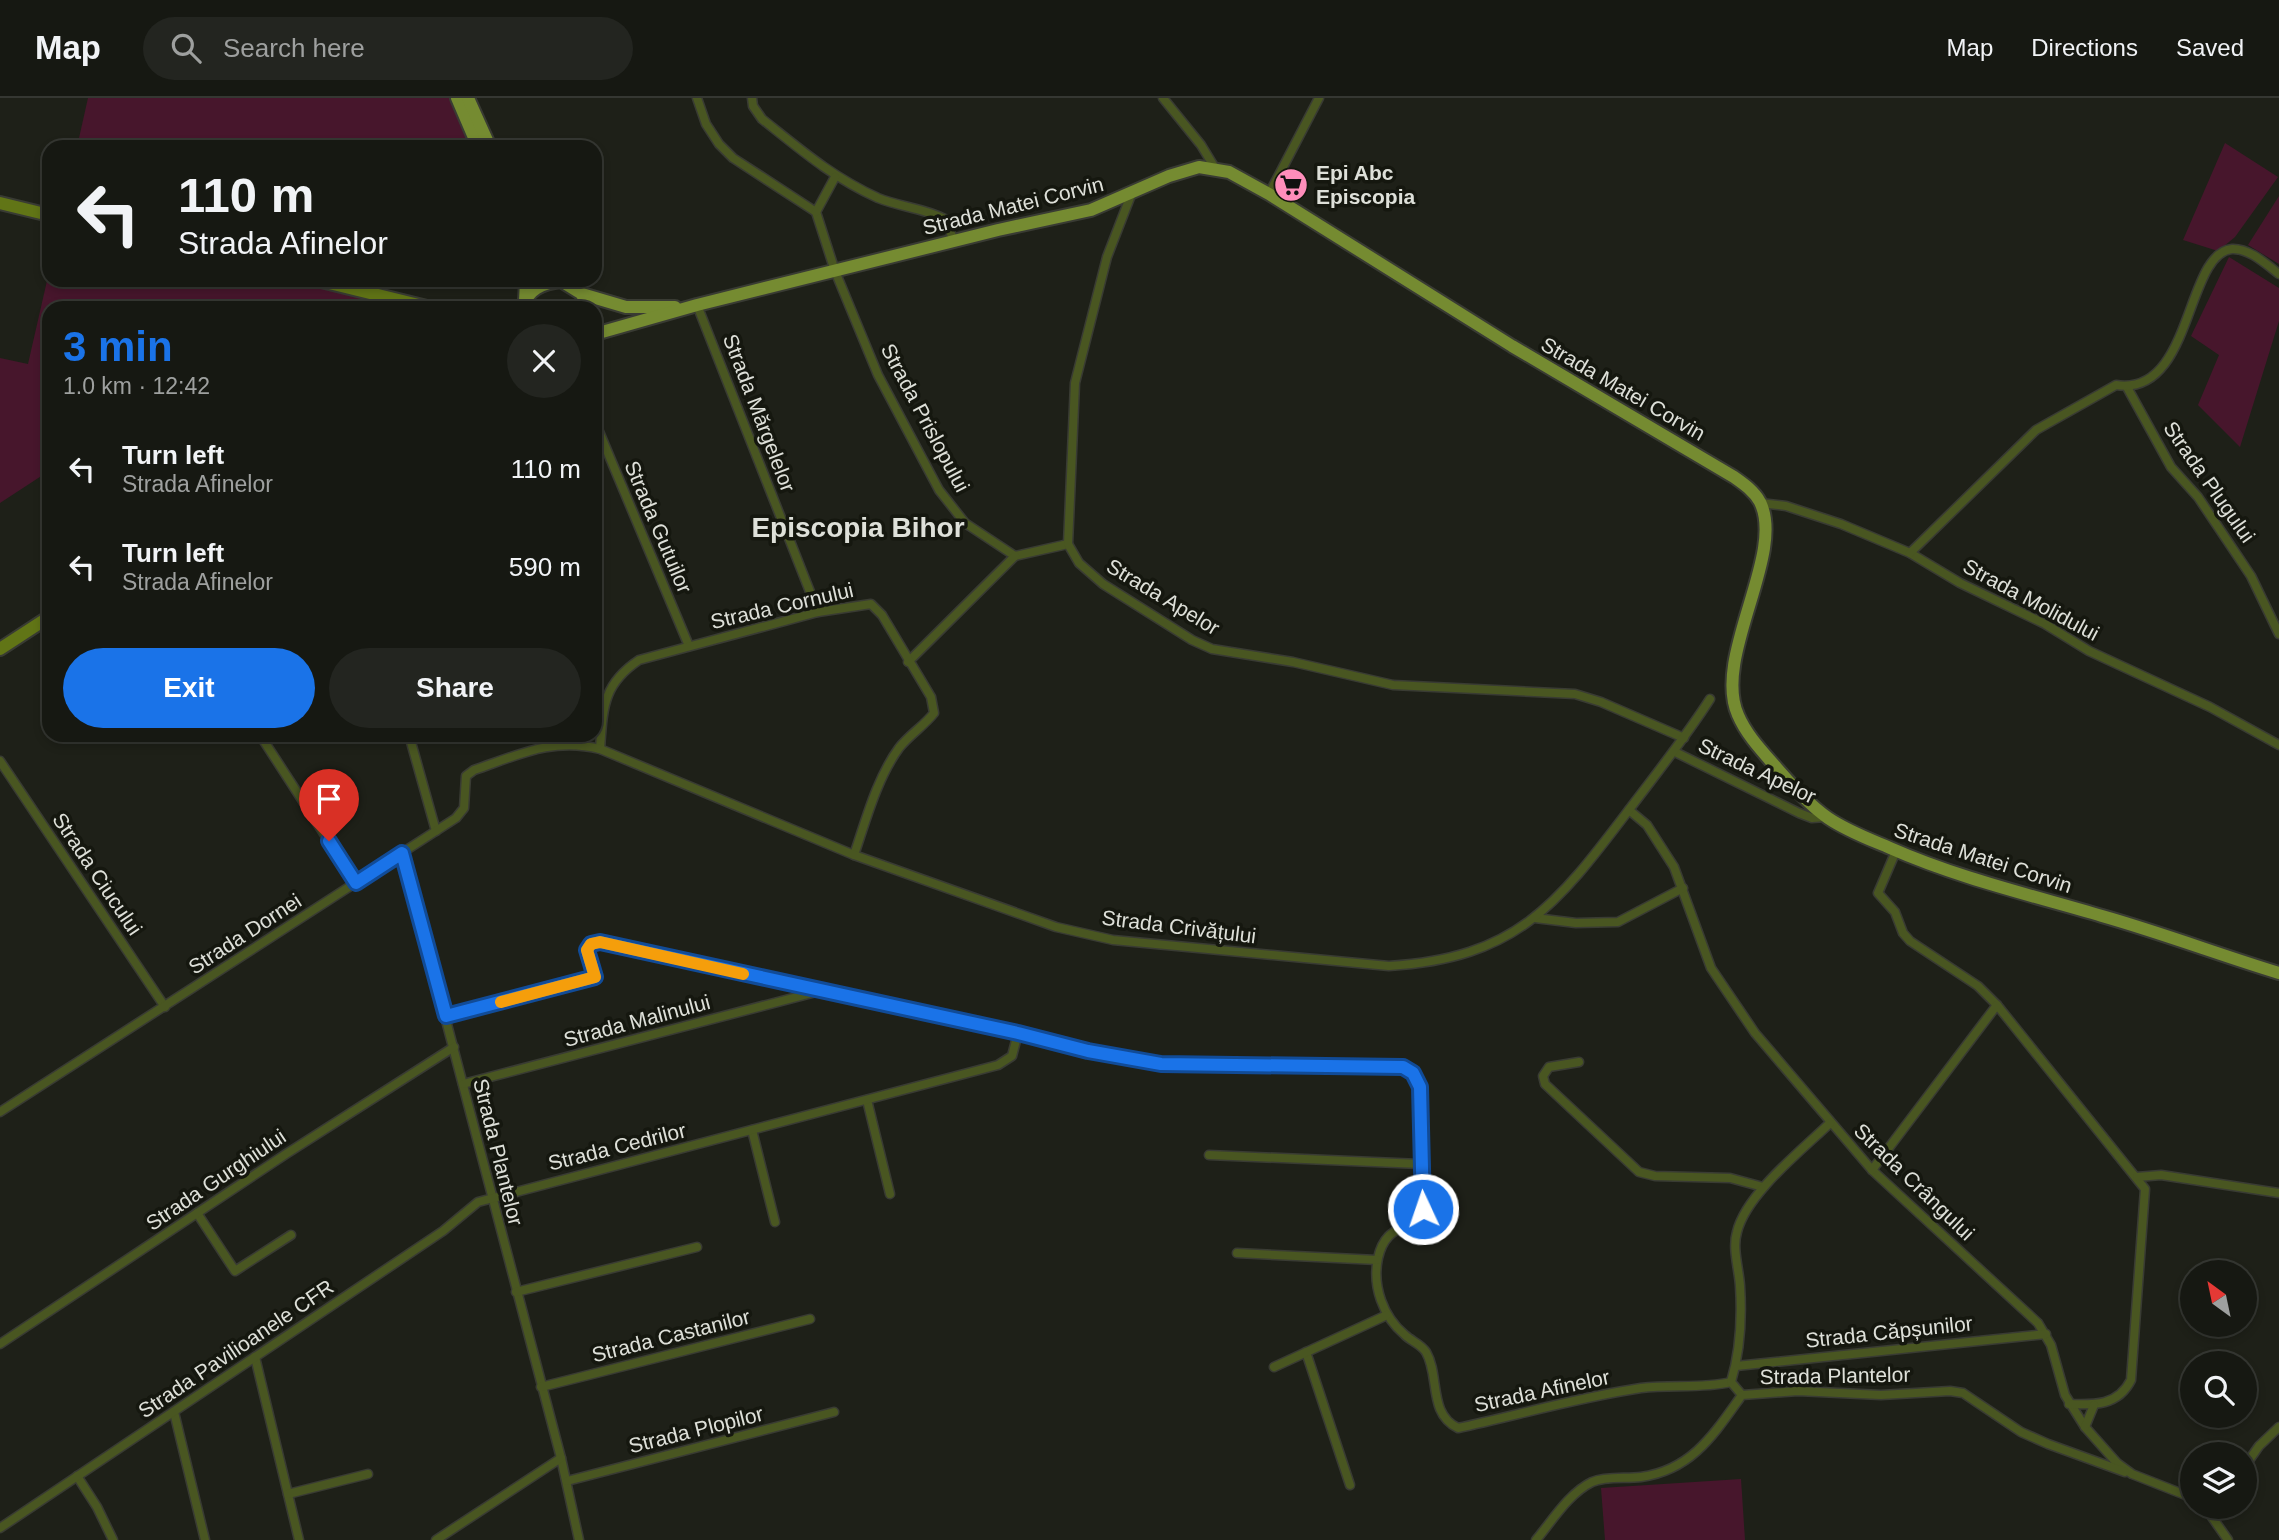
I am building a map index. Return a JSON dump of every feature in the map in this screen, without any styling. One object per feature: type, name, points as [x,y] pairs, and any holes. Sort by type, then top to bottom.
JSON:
[{"type":"main road","points":[[457,98],[475,140]]},
{"type":"main road","points":[[468,98],[487,140]]},
{"type":"main road","name":"Strada Matei Corvin","points":[[602,332],[694,306],[954,241],[1091,210],[1131,195],[1169,176],[1199,167],[1229,172],[1269,194],[1512,346],[1734,477],[1754,494],[1765,514],[1762,553],[1733,666],[1732,696],[1741,721],[1759,749],[1808,802],[1826,817],[1896,851],[2026,895],[2133,925],[2279,972]]},
{"type":"main road","points":[[528,301],[540,287]]},
{"type":"main road","name":"Strada Matei Corvin","points":[[573,287],[582,294],[626,307],[694,306]]},
{"type":"main road","points":[[582,294],[584,301]]},
{"type":"street","points":[[697,98],[706,124],[719,144],[733,158],[816,212],[835,177]]},
{"type":"street","points":[[752,98],[753,106],[762,119],[835,177],[881,199],[945,219],[954,241]]},
{"type":"street","points":[[1163,98],[1201,145],[1215,168]]},
{"type":"street","points":[[1269,194],[1319,98]]},
{"type":"street","points":[[908,662],[1016,556],[1068,544],[1075,383],[1107,257],[1131,195]]},
{"type":"street","points":[[0,202],[42,213]]},
{"type":"street","name":"Strada Prislopului","points":[[816,212],[835,271],[878,375],[939,490],[965,523],[1016,556]]},
{"type":"street","points":[[1910,554],[2036,430],[2116,385],[2128,389],[2149,381],[2158,373],[2179,340],[2207,268],[2221,252],[2234,249],[2256,256],[2279,274]]},
{"type":"street","points":[[346,287],[402,301]]},
{"type":"street","name":"Strada Mărgelelor","points":[[694,306],[818,612]]},
{"type":"street","name":"Strada Plugului","points":[[2128,389],[2171,467],[2198,497],[2251,576],[2279,634]]},
{"type":"street","name":"Strada Gutuilor","points":[[602,439],[689,646]]},
{"type":"street","name":"Strada Molidului","points":[[1760,503],[1786,506],[1841,524],[1910,554],[1960,583],[2045,624],[2089,651],[2210,707],[2279,745]]},
{"type":"street","name":"Strada Apelor","points":[[1068,544],[1079,563],[1103,584],[1212,649],[1293,662],[1393,685],[1575,694],[1601,702],[1684,738]]},
{"type":"street","name":"Strada Cornului","points":[[602,737],[611,685],[624,670],[639,660],[818,612],[871,604],[882,615],[931,697],[934,713],[901,745],[893,757],[864,824],[854,855]]},
{"type":"street","points":[[0,649],[42,622]]},
{"type":"street","name":"Strada Crivățului","points":[[573,742],[600,748],[854,855],[1056,927],[1113,940],[1357,965],[1422,964],[1469,954],[1495,943],[1551,905],[1591,861],[1675,752],[1710,699]]},
{"type":"street","points":[[265,742],[356,883]]},
{"type":"street","points":[[411,742],[436,831]]},
{"type":"street","name":"Strada Dornei","points":[[0,1112],[461,813],[464,808],[466,776],[474,770],[552,742]]},
{"type":"street","name":"Strada Cornului","points":[[600,748],[601,742]]},
{"type":"street","name":"Strada Apelor","points":[[1675,752],[1799,813],[1812,818],[1826,817]]},
{"type":"street","name":"Strada Ciucului","points":[[0,761],[165,1007]]},
{"type":"street","name":"Strada Crângului","points":[[1629,810],[1647,825],[1663,846],[1683,888],[1705,952],[1722,986],[1755,1033],[1872,1170],[2038,1323],[2046,1334],[2069,1404],[2085,1427],[2117,1463],[2132,1474],[2180,1493]]},
{"type":"street","points":[[1896,851],[1878,893],[1895,912],[1903,933],[1910,941],[1978,986],[1997,1005],[2145,1189],[2131,1380],[2116,1398],[2094,1405],[2069,1404]]},
{"type":"street","name":"Strada Plantelor","points":[[402,853],[454,1047],[490,1197],[567,1481],[579,1540]]},
{"type":"street","points":[[1535,918],[1576,923],[1618,922],[1683,888]]},
{"type":"street","points":[[446,1016],[595,977],[587,950],[591,944],[600,942],[1018,1033],[1088,1051],[1161,1064],[1403,1067],[1413,1073],[1420,1087],[1423,1209],[1411,1223],[1394,1229],[1377,1260],[1237,1253]]},
{"type":"street","name":"Strada Malinului","points":[[463,1084],[818,991]]},
{"type":"street","points":[[1872,1170],[1997,1005]]},
{"type":"street","name":"Strada Cedrilor","points":[[490,1197],[1006,1062],[1012,1056],[1018,1033]]},
{"type":"street","name":"Strada Gurghiului","points":[[0,1344],[454,1047]]},
{"type":"street","points":[[1579,1062],[1549,1067],[1543,1076],[1545,1084],[1639,1172],[1656,1176],[1730,1178],[1763,1186]]},
{"type":"street","points":[[867,1100],[890,1194]]},
{"type":"street","points":[[1742,1395],[1731,1382],[1741,1299],[1735,1235],[1763,1186],[1830,1123]]},
{"type":"street","points":[[752,1130],[775,1222]]},
{"type":"street","points":[[1209,1155],[1420,1164]]},
{"type":"street","points":[[2137,1177],[2161,1175],[2279,1193]]},
{"type":"street","name":"Strada Pavilioanele CFR","points":[[0,1528],[443,1231],[478,1202],[490,1197]]},
{"type":"street","points":[[197,1213],[235,1271],[290,1235]]},
{"type":"street","points":[[516,1293],[697,1247]]},
{"type":"street","name":"Strada Afinelor","points":[[1377,1260],[1378,1291],[1387,1314],[1397,1328],[1425,1350],[1442,1415],[1458,1428],[1640,1388],[1675,1385],[1708,1388],[1731,1382]]},
{"type":"street","points":[[1274,1367],[1387,1314]]},
{"type":"street","name":"Strada Castanilor","points":[[541,1387],[810,1319]]},
{"type":"street","name":"Strada Căpșunilor","points":[[1735,1366],[2046,1334]]},
{"type":"street","points":[[1306,1352],[1350,1485]]},
{"type":"street","points":[[255,1357],[299,1540]]},
{"type":"street","name":"Strada Plantelor","points":[[1536,1540],[1566,1504],[1592,1482],[1657,1474],[1689,1461],[1711,1438],[1742,1395],[1798,1391],[1881,1395],[1950,1391],[1963,1393],[2021,1432],[2132,1474]]},
{"type":"street","points":[[2085,1427],[2094,1405]]},
{"type":"street","points":[[174,1412],[205,1540]]},
{"type":"street","name":"Strada Plopilor","points":[[567,1481],[834,1412]]},
{"type":"street","points":[[2257,1449],[2279,1427]]},
{"type":"street","points":[[436,1540],[561,1458]]},
{"type":"street","points":[[288,1494],[368,1474]]},
{"type":"street","points":[[77,1476],[97,1507],[113,1540]]},
{"type":"street","points":[[2218,1519],[2228,1540]]},
{"type":"shaded area","points":[[88,98],[454,98],[469,140],[79,140]]},
{"type":"shaded area","points":[[2225,143],[2278,177],[2235,237],[2218,251],[2183,240]]},
{"type":"shaded area","points":[[2279,196],[2279,264],[2248,245]]},
{"type":"shaded area","points":[[2229,257],[2279,288],[2279,321],[2240,447],[2198,405],[2219,355],[2191,336]]},
{"type":"shaded area","points":[[46,287],[392,287],[354,301],[42,301]]},
{"type":"shaded area","points":[[42,303],[42,476],[0,503],[0,358],[28,364]]},
{"type":"shaded area","points":[[1741,1479],[1745,1540],[1605,1540],[1601,1488]]},
{"type":"slow traffic","points":[[501,1002],[595,977],[587,950],[591,944],[600,942],[743,974]]},
{"type":"place","name":"Epi Abc Episcopia","points":[[1291,185]]},
{"type":"district","name":"Episcopia Bihor","points":[[858,527]]},
{"type":"route","points":[[329,841],[356,883],[402,853],[446,1016],[595,977],[587,950],[591,944],[600,942],[1018,1033],[1088,1051],[1161,1064],[1403,1067],[1413,1073],[1420,1087],[1423,1209]]}]
